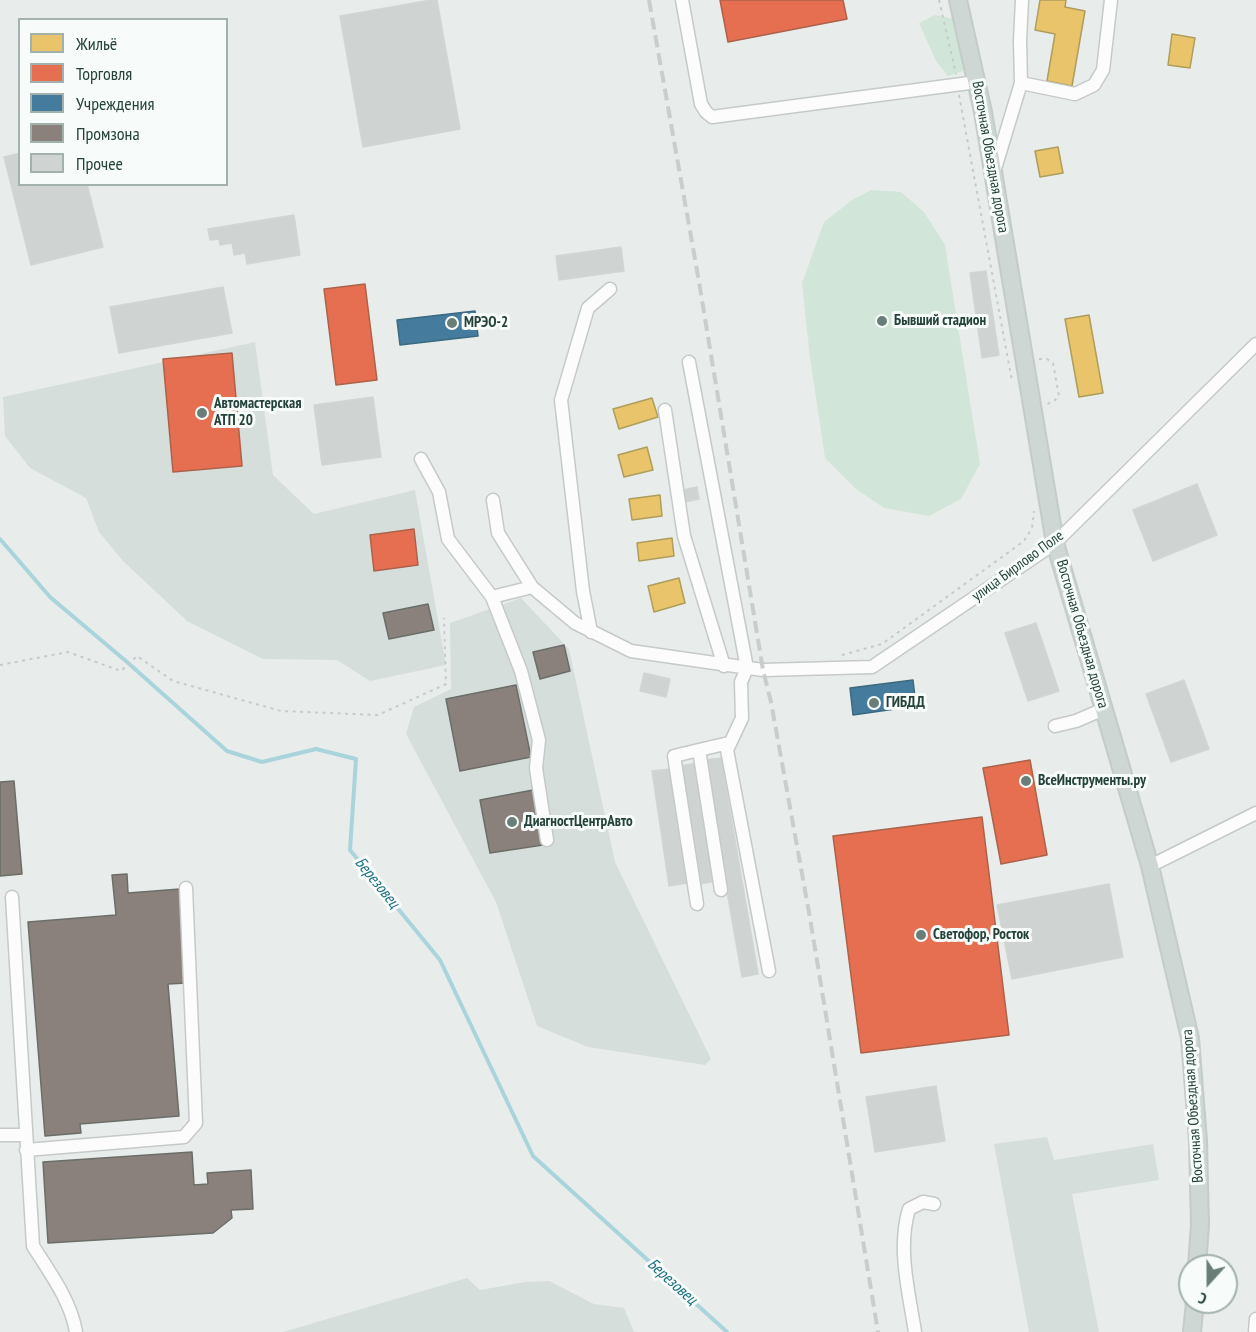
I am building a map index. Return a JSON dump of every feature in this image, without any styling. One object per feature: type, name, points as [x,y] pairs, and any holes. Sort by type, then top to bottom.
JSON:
[{"type":"main road","name":"Восточная Объездная дорога","points":[[958,0],[977,82],[994,174],[1055,543],[1150,866],[1190,1038],[1198,1141],[1200,1225],[1198,1254]]},
{"type":"main road","points":[[1192,1332],[1194,1314]]},
{"type":"street","points":[[682,0],[701,104],[712,117],[977,82]]},
{"type":"street","points":[[994,174],[1021,83],[1022,0]]},
{"type":"street","points":[[1021,83],[1075,94],[1094,85],[1103,70],[1111,0]]},
{"type":"street","points":[[591,632],[583,591],[561,400],[588,308],[610,289]]},
{"type":"street","name":"улица Бирлово Поле","points":[[493,500],[498,533],[532,587],[575,623],[631,651],[763,670],[872,667],[1055,543],[1256,344]]},
{"type":"street","points":[[689,362],[747,668],[741,682],[742,718],[727,750],[769,971]]},
{"type":"street","points":[[665,410],[684,536],[724,666]]},
{"type":"street","points":[[421,459],[439,492],[448,539],[492,597],[521,671],[539,740],[536,768],[547,840]]},
{"type":"street","points":[[492,597],[532,587]]},
{"type":"street","points":[[1055,726],[1076,721],[1104,709]]},
{"type":"street","points":[[697,904],[674,756],[729,743]]},
{"type":"street","points":[[699,750],[721,890]]},
{"type":"street","points":[[1150,866],[1256,813]]},
{"type":"street","points":[[26,1150],[184,1137],[196,1123],[186,888]]},
{"type":"street","points":[[12,897],[33,1246],[74,1318],[76,1332]]},
{"type":"street","points":[[0,1135],[26,1135]]},
{"type":"street","points":[[915,1332],[905,1264],[904,1224],[909,1209],[923,1202],[934,1204]]},
{"type":"street","points":[[1255,1332],[1256,1319]]},
{"type":"path","points":[[939,0],[958,86],[1012,384]]},
{"type":"path","points":[[1025,362],[1042,359],[1053,363],[1059,390],[1059,396],[1054,401],[1033,408]]},
{"type":"path","points":[[836,657],[882,644],[1024,542],[1032,528],[1034,509]]},
{"type":"path","points":[[0,665],[68,652],[121,671],[137,656],[173,681],[281,711],[378,715],[446,684],[444,618]]},
{"type":"shaded area","points":[[255,342],[273,475],[314,514],[415,490],[446,665],[370,681],[337,660],[263,659],[187,621],[123,561],[99,532],[86,498],[30,468],[5,436],[3,397]]},
{"type":"shaded area","points":[[521,598],[569,649],[615,862],[711,1059],[705,1065],[588,1047],[537,1026],[496,902],[406,734],[414,707],[451,689],[450,623]]},
{"type":"shaded area","points":[[1047,1137],[1054,1160],[1153,1144],[1159,1180],[1072,1194],[1099,1332],[1029,1332],[994,1144]]},
{"type":"shaded area","points":[[467,1278],[480,1290],[525,1282],[549,1281],[594,1304],[624,1308],[634,1332],[283,1332]]},
{"type":"green space","points":[[935,15],[954,19],[966,70],[948,76],[936,61],[919,23]]},
{"type":"green space","name":"Бывший стадион","points":[[871,190],[901,192],[924,212],[945,245],[980,464],[961,499],[929,516],[884,508],[856,489],[825,458],[810,358],[802,283],[824,222],[852,200]]},
{"type":"building: Жильё","points":[[1040,0],[1066,0],[1065,7],[1085,11],[1072,86],[1047,81],[1055,34],[1035,30]]},
{"type":"building: Жильё","points":[[1172,34],[1195,38],[1190,68],[1168,65]]},
{"type":"building: Жильё","points":[[1058,147],[1063,173],[1040,177],[1035,151]]},
{"type":"building: Жильё","points":[[1089,315],[1103,393],[1079,397],[1065,319]]},
{"type":"building: Жильё","points":[[652,398],[658,417],[619,429],[613,409]]},
{"type":"building: Жильё","points":[[647,447],[653,470],[624,477],[618,455]]},
{"type":"building: Жильё","points":[[660,495],[662,516],[632,520],[629,499]]},
{"type":"building: Жильё","points":[[672,538],[674,556],[639,561],[637,543]]},
{"type":"building: Жильё","points":[[679,578],[685,603],[654,612],[648,586]]},
{"type":"building: Торговля","points":[[720,0],[843,0],[847,19],[728,42]]},
{"type":"building: Торговля","points":[[365,284],[377,380],[336,385],[324,289]]},
{"type":"building: Торговля","name":"Автомастерская АТП 20","points":[[232,353],[242,466],[173,472],[163,359]]},
{"type":"building: Торговля","points":[[414,529],[418,565],[374,571],[370,535]]},
{"type":"building: Торговля","points":[[1030,760],[1047,855],[1001,864],[983,768]]},
{"type":"building: Торговля","name":"Светофор, Росток","points":[[982,817],[1009,1035],[861,1053],[833,836]]},
{"type":"building: Учреждения","points":[[475,311],[478,336],[400,345],[397,320]]},
{"type":"building: Учреждения","points":[[913,680],[916,706],[853,715],[850,688]]},
{"type":"building: Промзона","points":[[428,604],[434,630],[389,639],[383,613]]},
{"type":"building: Промзона","points":[[564,645],[570,671],[540,679],[533,652]]},
{"type":"building: Промзона","points":[[516,685],[531,757],[460,771],[446,699]]},
{"type":"building: Промзона","points":[[14,781],[22,874],[0,876],[0,782]]},
{"type":"building: Промзона","name":"ДиагностЦентрАвто","points":[[533,790],[543,845],[490,853],[480,800]]},
{"type":"building: Промзона","points":[[127,874],[128,893],[180,889],[187,983],[168,984],[179,1116],[80,1124],[81,1133],[45,1136],[28,922],[116,915],[112,875]]},
{"type":"building: Промзона","points":[[192,1152],[194,1185],[208,1184],[207,1173],[251,1170],[253,1209],[231,1210],[232,1218],[213,1233],[48,1243],[43,1162]]},
{"type":"building: Прочее","points":[[437,0],[460,129],[363,147],[340,16]]},
{"type":"building: Прочее","points":[[18,154],[18,186],[88,186],[103,247],[31,265],[4,157]]},
{"type":"building: Прочее","points":[[294,215],[300,255],[247,264],[245,253],[234,255],[232,243],[220,245],[219,239],[210,240],[208,229]]},
{"type":"building: Прочее","points":[[621,247],[624,271],[559,280],[556,256]]},
{"type":"building: Прочее","points":[[986,271],[999,355],[982,358],[970,273]]},
{"type":"building: Прочее","points":[[223,287],[232,333],[119,353],[110,307]]},
{"type":"building: Прочее","points":[[373,397],[381,457],[322,465],[314,405]]},
{"type":"building: Прочее","points":[[1197,484],[1217,535],[1153,561],[1133,510]]},
{"type":"building: Прочее","points":[[697,487],[699,499],[685,502],[683,490]]},
{"type":"building: Прочее","points":[[1036,623],[1059,691],[1028,701],[1005,633]]},
{"type":"building: Прочее","points":[[644,673],[670,679],[666,697],[640,691]]},
{"type":"building: Прочее","points":[[1184,680],[1209,749],[1171,762],[1146,694]]},
{"type":"building: Прочее","points":[[721,758],[758,974],[742,977],[704,760]]},
{"type":"building: Прочее","points":[[698,763],[717,881],[699,884],[680,766]]},
{"type":"building: Прочее","points":[[670,769],[687,883],[669,886],[652,771]]},
{"type":"building: Прочее","points":[[1109,884],[1123,957],[1012,979],[997,905]]},
{"type":"building: Прочее","points":[[936,1086],[945,1141],[875,1152],[866,1097]]},
{"type":"waterway","name":"Березовец","points":[[0,539],[50,597],[227,751],[262,762],[316,749],[356,759],[350,850],[440,960],[533,1156],[727,1332]]},
{"type":"railway","points":[[649,0],[698,276],[763,670],[771,702],[810,918],[878,1332]]},
{"type":"place","name":"Бывший стадион","points":[[882,321]]},
{"type":"place","name":"МРЭО-2","points":[[452,323]]},
{"type":"place","name":"Автомастерская АТП 20","points":[[202,413]]},
{"type":"place","name":"ГИБДД","points":[[874,703]]},
{"type":"place","name":"ВсеИнструменты.ру","points":[[1026,781]]},
{"type":"place","name":"ДиагностЦентрАвто","points":[[512,822]]},
{"type":"place","name":"Светофор, Росток","points":[[921,935]]}]
